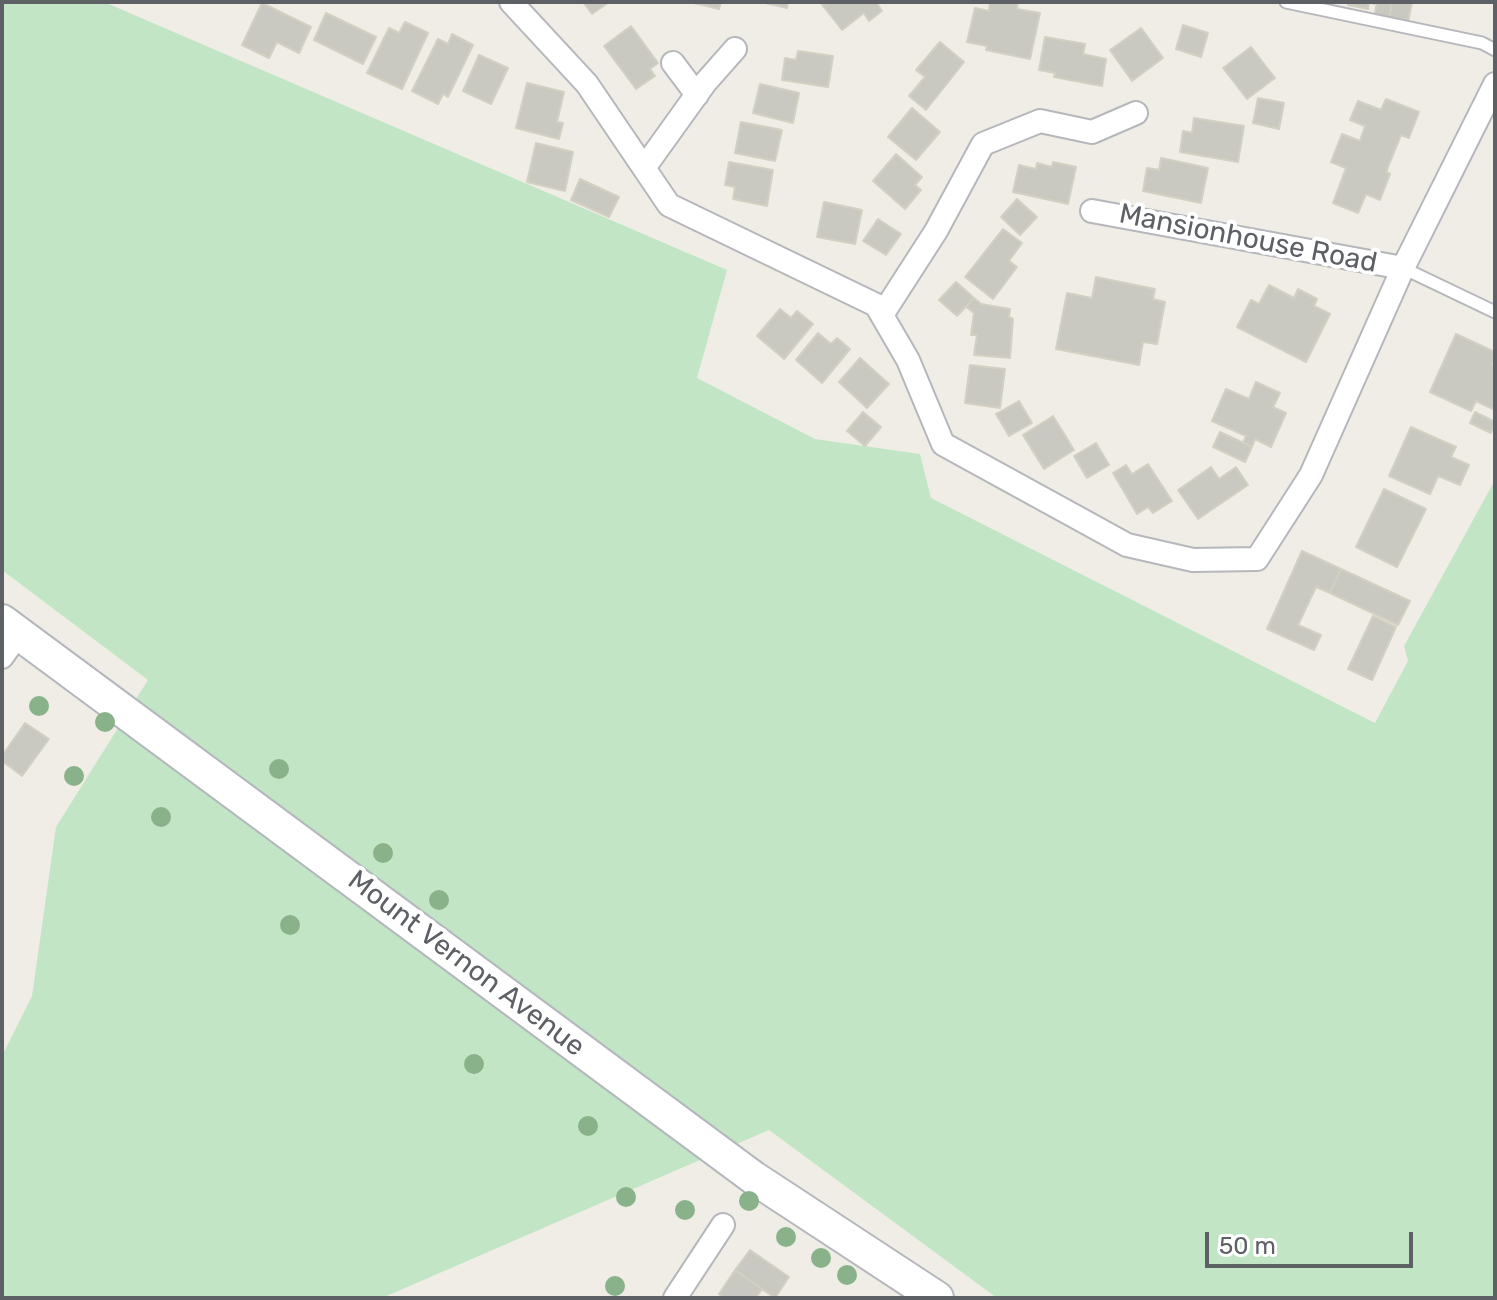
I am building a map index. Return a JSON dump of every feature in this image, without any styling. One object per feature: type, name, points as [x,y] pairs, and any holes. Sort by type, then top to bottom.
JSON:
[{"type":"main road","name":"Mount Vernon Avenue","points":[[8,637],[754,1178],[937,1298]]},
{"type":"street","name":"Mansionhouse Road","points":[[511,2],[587,84],[669,205],[876,305],[908,360],[943,444],[1127,545],[1193,560],[1257,559],[1311,475],[1403,268],[1495,84]]},
{"type":"street","points":[[644,168],[705,83],[735,49]]},
{"type":"street","points":[[673,63],[697,95]]},
{"type":"street","points":[[882,315],[936,231],[983,144],[1040,121],[1092,132],[1136,113]]},
{"type":"street","name":"Mansionhouse Road","points":[[1092,211],[1403,268]]},
{"type":"street","points":[[675,1298],[723,1225]]},
{"type":"lane","points":[[1286,2],[1482,43],[1495,50]]},
{"type":"lane","points":[[1403,268],[1495,312]]},
{"type":"green space","points":[[7,2],[104,2],[727,270],[697,378],[815,439],[920,454],[931,498],[1375,723],[1408,661],[1404,646],[1495,480],[1495,1298],[997,1298],[769,1130],[382,1298],[2,1298],[2,1056],[32,996],[56,827],[148,680],[2,570],[2,5]]},
{"type":"building","points":[[583,2],[609,2],[592,14]]},
{"type":"building","points":[[690,2],[721,2],[719,9]]},
{"type":"building","points":[[761,2],[788,2],[787,8]]},
{"type":"building","points":[[820,2],[876,2],[882,11],[869,21],[864,13],[842,30]]},
{"type":"building","points":[[990,2],[1018,2],[1017,9],[1040,13],[1030,59],[986,50],[987,46],[967,42],[975,8],[989,11]]},
{"type":"building","points":[[1349,2],[1369,2],[1368,9],[1348,5]]},
{"type":"building","points":[[1377,2],[1392,2],[1389,22],[1374,19]]},
{"type":"building","points":[[1392,2],[1412,2],[1407,27],[1389,22]]},
{"type":"building","points":[[262,3],[311,27],[299,53],[277,42],[269,58],[242,45]]},
{"type":"building","points":[[326,13],[376,37],[363,64],[314,40]]},
{"type":"building","points":[[405,22],[428,33],[402,89],[367,73],[389,28],[399,33]]},
{"type":"building","points":[[1183,25],[1208,33],[1201,57],[1176,49]]},
{"type":"building","points":[[631,26],[658,63],[650,69],[655,76],[636,89],[604,46]]},
{"type":"building","points":[[1141,28],[1163,58],[1132,81],[1110,50]]},
{"type":"building","points":[[452,34],[473,45],[448,97],[443,94],[438,104],[412,91],[438,39],[448,44]]},
{"type":"building","points":[[1045,37],[1085,44],[1083,54],[1106,59],[1102,86],[1054,77],[1055,73],[1039,70]]},
{"type":"building","points":[[940,42],[964,62],[926,110],[909,96],[925,77],[916,70]]},
{"type":"building","points":[[1251,47],[1275,78],[1247,99],[1223,68]]},
{"type":"building","points":[[798,51],[833,56],[828,87],[782,80],[785,58],[796,60]]},
{"type":"building","points":[[479,55],[508,68],[491,104],[463,91]]},
{"type":"building","points":[[527,83],[564,92],[557,122],[563,123],[559,139],[516,128]]},
{"type":"building","points":[[760,84],[799,93],[793,123],[753,113]]},
{"type":"building","points":[[1258,98],[1284,103],[1279,129],[1253,123]]},
{"type":"building","points":[[1386,99],[1419,112],[1409,138],[1401,135],[1386,172],[1390,174],[1380,200],[1366,194],[1358,213],[1333,203],[1346,168],[1331,162],[1342,134],[1360,141],[1365,126],[1350,120],[1358,101],[1381,110]]},
{"type":"building","points":[[912,108],[940,132],[916,160],[888,137]]},
{"type":"building","points":[[1194,118],[1244,126],[1238,162],[1180,152],[1183,131],[1192,133]]},
{"type":"building","points":[[741,122],[782,130],[775,161],[735,153]]},
{"type":"building","points":[[536,143],[573,152],[565,191],[527,182]]},
{"type":"building","points":[[896,154],[922,177],[915,185],[921,190],[905,209],[873,181]]},
{"type":"building","points":[[1161,158],[1208,168],[1201,203],[1143,191],[1147,168],[1159,170]]},
{"type":"building","points":[[729,162],[773,170],[767,206],[733,199],[735,187],[725,185]]},
{"type":"building","points":[[1053,162],[1076,167],[1068,204],[1013,192],[1019,165],[1036,169],[1037,163],[1052,167]]},
{"type":"building","points":[[580,179],[619,197],[609,217],[571,200]]},
{"type":"building","points":[[1017,199],[1037,217],[1020,235],[1001,217]]},
{"type":"building","points":[[824,202],[862,210],[855,244],[817,237]]},
{"type":"building","points":[[878,219],[901,234],[886,255],[863,241]]},
{"type":"building","points":[[1003,229],[1022,243],[1009,261],[1017,267],[993,299],[965,277]]},
{"type":"building","points":[[1096,277],[1155,289],[1153,299],[1165,302],[1157,344],[1143,342],[1139,365],[1056,349],[1067,293],[1092,298]]},
{"type":"building","points":[[956,282],[974,298],[957,316],[939,300]]},
{"type":"building","points":[[1269,285],[1294,298],[1298,289],[1317,299],[1314,306],[1330,314],[1306,362],[1237,327],[1251,300],[1259,304]]},
{"type":"building","points":[[974,298],[981,304],[1010,309],[1009,317],[1013,319],[1010,358],[974,355],[977,335],[971,335],[974,313],[966,307]]},
{"type":"building","points":[[780,309],[791,318],[797,311],[813,324],[784,359],[757,336]]},
{"type":"building","points":[[818,333],[831,344],[837,338],[850,349],[822,383],[796,360]]},
{"type":"building","points":[[1456,334],[1495,352],[1492,365],[1495,366],[1495,410],[1476,401],[1471,411],[1430,392]]},
{"type":"building","points":[[860,358],[889,384],[867,408],[839,382]]},
{"type":"building","points":[[970,365],[1005,369],[1000,408],[965,403]]},
{"type":"building","points":[[1256,382],[1280,393],[1273,407],[1286,413],[1271,447],[1255,439],[1252,447],[1243,443],[1246,436],[1212,421],[1226,389],[1249,399]]},
{"type":"building","points":[[1019,401],[1032,423],[1009,436],[996,414]]},
{"type":"building","points":[[863,412],[881,427],[865,446],[847,431]]},
{"type":"building","points":[[1475,412],[1495,422],[1491,433],[1470,423]]},
{"type":"building","points":[[1053,416],[1074,450],[1044,469],[1023,435]]},
{"type":"building","points":[[1411,427],[1456,447],[1451,457],[1469,465],[1460,485],[1438,476],[1430,494],[1389,476]]},
{"type":"building","points":[[1220,432],[1252,447],[1245,462],[1213,447]]},
{"type":"building","points":[[1096,443],[1109,465],[1087,478],[1074,456]]},
{"type":"building","points":[[1148,464],[1172,501],[1153,513],[1148,507],[1137,514],[1113,473],[1126,465],[1132,474]]},
{"type":"building","points":[[1211,467],[1219,479],[1236,467],[1248,485],[1198,519],[1178,490]]},
{"type":"building","points":[[1384,489],[1426,509],[1397,567],[1356,547]]},
{"type":"building","points":[[1302,551],[1341,569],[1330,593],[1316,587],[1298,625],[1321,635],[1314,650],[1267,629]]},
{"type":"building","points":[[1341,569],[1410,601],[1398,625],[1330,593]]},
{"type":"building","points":[[1373,616],[1396,627],[1372,680],[1348,669]]},
{"type":"building","points":[[25,723],[49,739],[22,776],[2,761],[2,756]]},
{"type":"building","points":[[750,1250],[789,1277],[775,1298],[735,1270]]},
{"type":"building","points":[[735,1270],[762,1289],[756,1298],[724,1298],[719,1294]]}]
